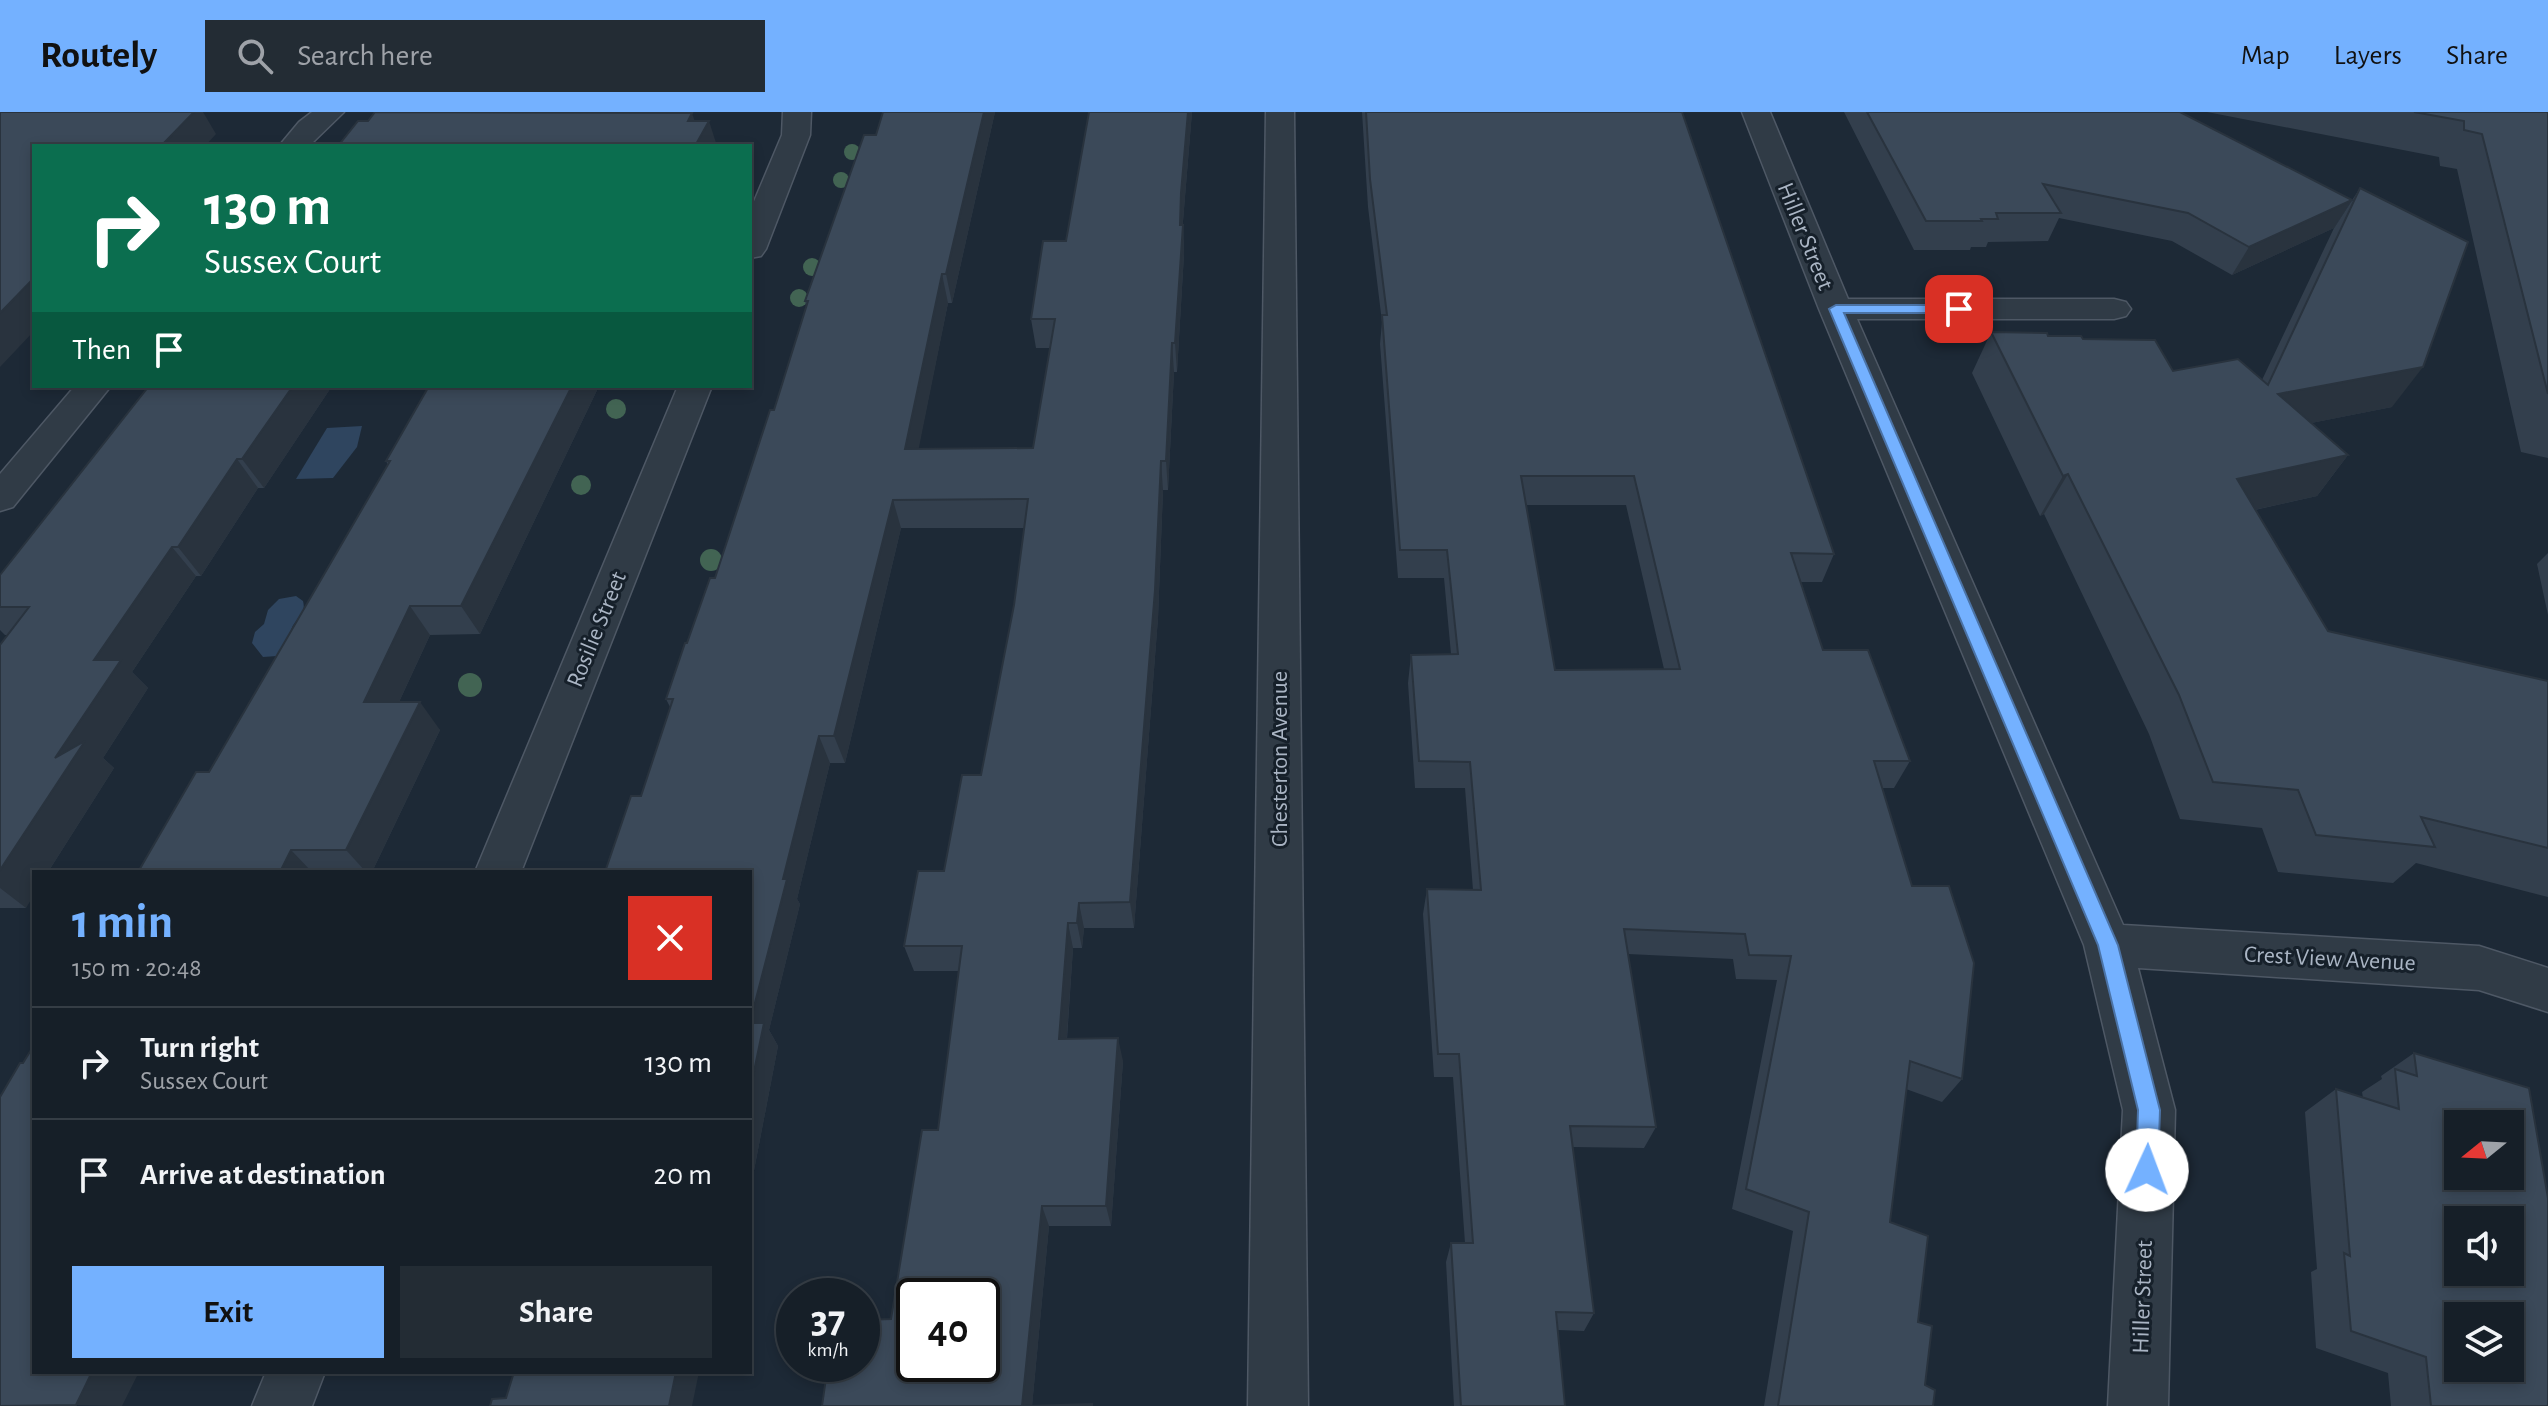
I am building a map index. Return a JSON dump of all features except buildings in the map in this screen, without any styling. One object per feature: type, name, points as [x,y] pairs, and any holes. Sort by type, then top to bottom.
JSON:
[{"type":"street","points":[[296,144],[309,128],[330,112]]},
{"type":"street","points":[[752,244],[796,135],[797,112]]},
{"type":"street","name":"Chesterton Avenue","points":[[1278,1406],[1280,112]]},
{"type":"street","name":"Hiller Street","points":[[1756,112],[1836,309],[2108,945],[2149,1110],[2138,1406]]},
{"type":"street","points":[[1836,309],[2114,309]]},
{"type":"street","points":[[0,498],[92,388]]},
{"type":"street","name":"Rosilie Street","points":[[499,870],[694,388]]},
{"type":"street","name":"Crest View Avenue","points":[[2108,945],[2479,968],[2548,990]]},
{"type":"street","points":[[282,1406],[295,1374]]},
{"type":"water","points":[[362,426],[357,447],[333,478],[296,479],[327,428]]},
{"type":"water","points":[[296,596],[303,601],[304,607],[292,628],[292,640],[277,656],[263,657],[252,643],[255,632],[264,624],[268,610],[279,599]]},
{"type":"route","points":[[1959,309],[1836,309],[2108,945],[2149,1110],[2147,1170]]}]
